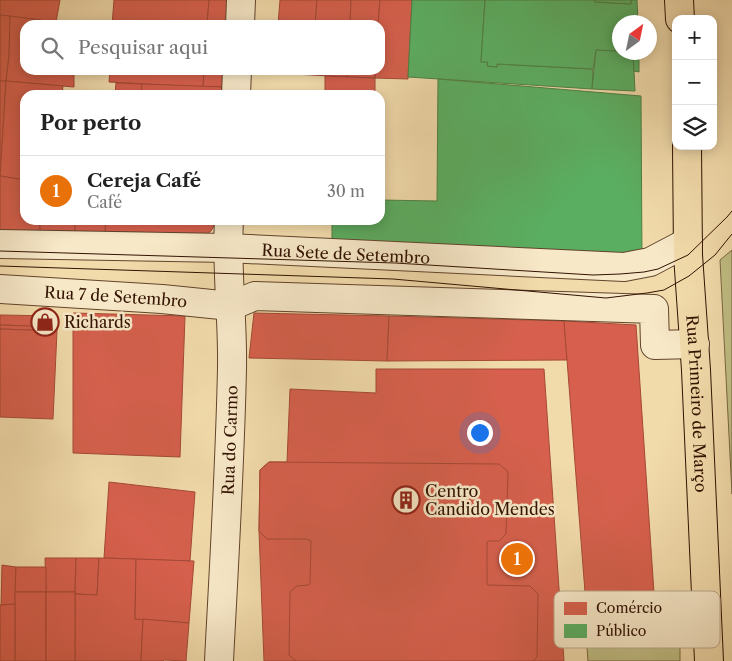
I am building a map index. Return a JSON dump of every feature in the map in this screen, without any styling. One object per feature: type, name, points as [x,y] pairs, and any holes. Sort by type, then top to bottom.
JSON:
[{"type":"main road","points":[[679,0],[680,15]]},
{"type":"main road","name":"Rua Primeiro de Março","points":[[687,150],[689,276],[695,344],[706,591]]},
{"type":"main road","name":"Rua Primeiro de Março","points":[[708,648],[709,661]]},
{"type":"street","points":[[240,20],[241,0]]},
{"type":"street","points":[[236,90],[237,75]]},
{"type":"street","name":"Rua do Carmo","points":[[219,661],[232,367],[231,306],[227,248],[229,225]]},
{"type":"street","name":"Rua Sete de Setembro","points":[[0,244],[227,248],[624,268],[650,262],[688,242]]},
{"type":"street","name":"Rua 7 de Setembro","points":[[0,289],[162,299],[231,306]]},
{"type":"street","points":[[231,306],[256,296],[654,308],[655,345],[695,344]]},
{"type":"shaded area","points":[[732,250],[732,494],[720,260]]},
{"type":"shaded area","points":[[587,648],[680,648],[680,661],[588,661]]},
{"type":"building: Comércio","points":[[0,0],[60,0],[56,20],[0,15]]},
{"type":"building: Comércio","points":[[114,0],[209,0],[207,20],[112,20]]},
{"type":"building: Comércio","points":[[209,0],[234,0],[233,20],[207,20]]},
{"type":"building: Comércio","points":[[280,0],[317,0],[315,20],[278,20]]},
{"type":"building: Comércio","points":[[317,0],[351,0],[350,20],[315,20]]},
{"type":"building: Comércio","points":[[351,0],[380,0],[378,20],[350,20]]},
{"type":"building: Comércio","points":[[380,0],[412,0],[408,79],[375,78],[375,75],[385,75],[385,20],[378,20]]},
{"type":"building: Comércio","points":[[0,15],[10,16],[6,81],[0,81]]},
{"type":"building: Comércio","points":[[10,16],[39,20],[20,20],[20,75],[74,75],[74,87],[6,81]]},
{"type":"building: Comércio","points":[[110,75],[204,75],[203,87],[109,82]]},
{"type":"building: Comércio","points":[[204,75],[231,75],[230,87],[203,87]]},
{"type":"building: Comércio","points":[[312,75],[347,75],[347,77]]},
{"type":"building: Comércio","points":[[347,75],[375,75],[375,78],[347,77]]},
{"type":"building: Comércio","points":[[325,76],[375,78],[375,90],[325,90]]},
{"type":"building: Comércio","points":[[0,81],[6,81],[0,177]]},
{"type":"building: Comércio","points":[[6,81],[63,86],[63,90],[20,90],[20,179],[0,176]]},
{"type":"building: Comércio","points":[[116,83],[142,84],[141,90],[115,90]]},
{"type":"building: Comércio","points":[[142,84],[223,87],[223,90],[141,90]]},
{"type":"building: Comércio","points":[[0,176],[20,179],[20,225],[40,225],[40,240],[0,238]]},
{"type":"building: Comércio","points":[[40,225],[75,225],[75,241],[40,240]]},
{"type":"building: Comércio","points":[[75,225],[106,225],[105,234],[75,241]]},
{"type":"building: Comércio","points":[[106,225],[214,225],[211,231],[204,236],[105,234]]},
{"type":"building: Comércio","points":[[73,313],[185,316],[180,457],[73,453]]},
{"type":"building: Comércio","points":[[254,313],[389,316],[387,361],[249,358]]},
{"type":"building: Comércio","points":[[0,315],[58,316],[57,327],[0,325]]},
{"type":"building: Comércio","points":[[389,316],[564,321],[567,360],[387,361]]},
{"type":"building: Comércio","points":[[564,321],[636,325],[654,591],[585,591]]},
{"type":"building: Comércio","points":[[0,325],[57,327],[57,331],[0,329]]},
{"type":"building: Comércio","points":[[0,329],[57,331],[53,419],[0,417]]},
{"type":"building: Comércio","name":"Centro Candido Mendes","points":[[376,369],[544,369],[559,591],[554,591],[554,648],[563,648],[564,661],[264,661],[259,531],[260,470],[269,462],[287,462],[290,389],[376,393]]},
{"type":"building: Comércio","points":[[269,462],[499,464],[508,472],[506,534],[499,541],[487,542],[487,584],[530,586],[538,594],[537,657],[533,661],[296,661],[289,655],[290,592],[297,586],[310,584],[311,541],[307,539],[267,539],[259,531],[260,470]]},
{"type":"building: Comércio","points":[[109,482],[195,492],[190,561],[104,558]]},
{"type":"building: Comércio","points":[[45,558],[76,558],[75,592],[46,592]]},
{"type":"building: Comércio","points":[[76,558],[99,558],[97,595],[75,594]]},
{"type":"building: Comércio","points":[[99,558],[136,559],[135,619],[143,619],[141,661],[75,661],[75,594],[97,595]]},
{"type":"building: Comércio","points":[[136,559],[194,561],[189,623],[135,619]]},
{"type":"building: Comércio","points":[[2,565],[16,567],[15,604],[1,605]]},
{"type":"building: Comércio","points":[[16,567],[46,567],[46,592],[15,592]]},
{"type":"building: Comércio","points":[[15,592],[46,592],[46,661],[15,661]]},
{"type":"building: Comércio","points":[[46,592],[75,592],[75,661],[46,661]]},
{"type":"building: Comércio","points":[[15,604],[15,661],[0,661],[0,605]]},
{"type":"building: Comércio","points":[[143,619],[189,623],[186,661],[141,661]]},
{"type":"building: Público","points":[[412,0],[485,0],[481,62],[488,62],[487,66],[497,67],[497,64],[593,69],[592,89],[408,77]]},
{"type":"building: Público","points":[[485,0],[595,0],[595,2],[631,4],[631,0],[637,0],[638,15],[612,15],[612,51],[596,50],[593,69],[497,64],[497,67],[487,66],[488,62],[481,62]]},
{"type":"building: Público","points":[[595,0],[631,0],[631,4],[595,2]]},
{"type":"building: Público","points":[[596,50],[612,51],[612,60],[633,60],[635,91],[592,89]]},
{"type":"building: Público","points":[[633,60],[639,60],[639,72],[634,71]]},
{"type":"building: Público","points":[[438,79],[641,96],[642,260],[332,244],[332,225],[385,225],[385,200],[437,201]]},
{"type":"tram line","points":[[0,251],[395,263],[593,275],[620,274],[658,269],[688,255],[732,211]]},
{"type":"tram line","points":[[0,266],[393,279],[606,298],[664,290],[689,276],[715,255],[732,234]]},
{"type":"place","name":"Richards","points":[[45,322]]},
{"type":"place","name":"Centro Candido Mendes","points":[[406,500]]},
{"type":"place","name":"Cereja Café","points":[[517,559]]}]
